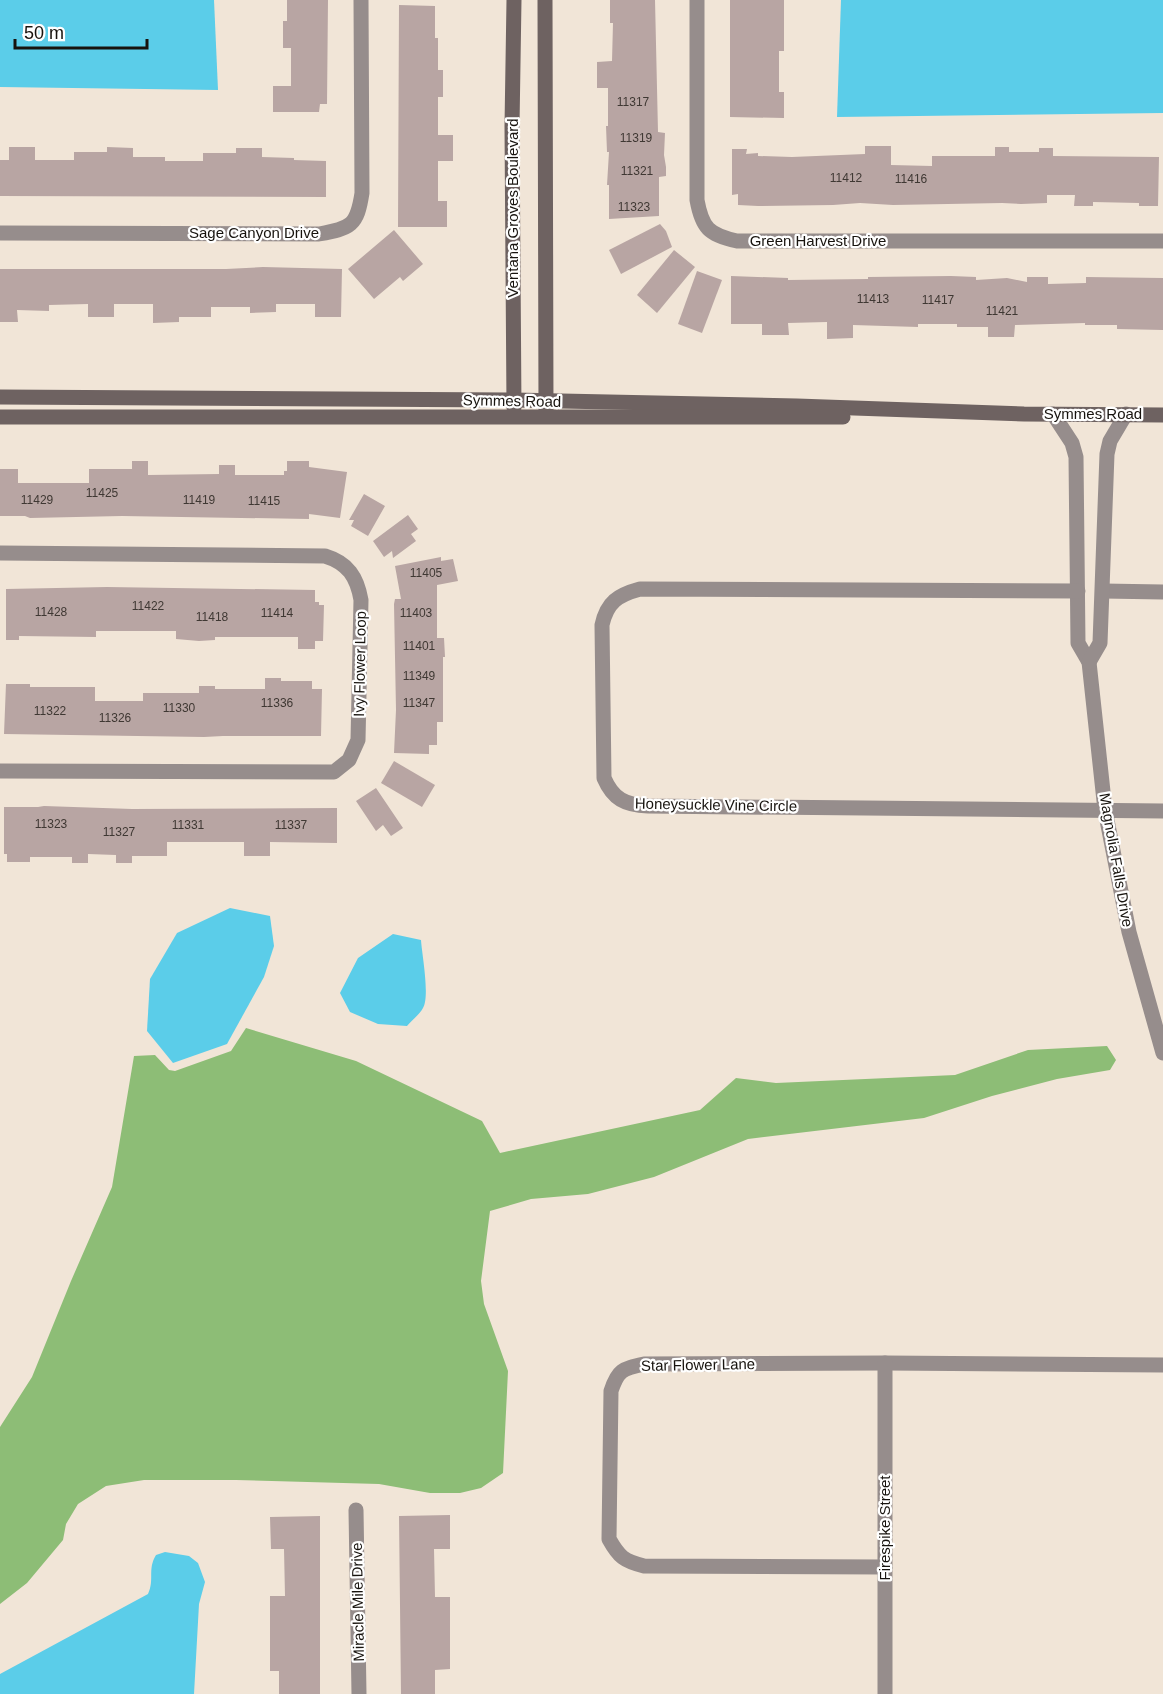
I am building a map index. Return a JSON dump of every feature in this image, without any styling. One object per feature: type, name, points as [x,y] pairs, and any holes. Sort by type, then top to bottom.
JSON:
[{"type":"street","name":"Sage Canyon Drive","points":[[0,233],[319,234],[337,231],[349,225],[359,214],[362,193],[361,0]]},
{"type":"street","name":"Ventana Groves Boulevard","points":[[514,0],[512,138],[514,417]]},
{"type":"street","points":[[545,0],[546,409]]},
{"type":"street","name":"Green Harvest Drive","points":[[697,0],[697,200],[700,217],[708,230],[721,238],[737,241],[1163,241]]},
{"type":"street","name":"Symmes Road","points":[[0,397],[514,400],[546,409],[792,418],[1024,414],[1163,415]]},
{"type":"street","name":"Symmes Road","points":[[0,417],[514,417],[546,409]]},
{"type":"street","name":"Magnolia Falls Drive","points":[[1053,414],[1072,442],[1076,457],[1078,643],[1089,662],[1105,810],[1129,932],[1163,1053]]},
{"type":"street","name":"Magnolia Falls Drive","points":[[1089,662],[1100,643],[1107,454],[1110,441],[1126,414]]},
{"type":"street","name":"Ivy Flower Loop","points":[[0,553],[325,556],[347,566],[358,587],[361,600],[358,740],[349,760],[334,772],[0,771]]},
{"type":"street","name":"Honeysuckle Vine Circle","points":[[1078,591],[640,589],[623,593],[611,603],[602,625],[602,766],[604,778],[609,790],[619,799],[631,805],[1163,811]]},
{"type":"street","points":[[1103,591],[1163,592]]},
{"type":"street","name":"Firespike Street","points":[[885,1363],[885,1694]]},
{"type":"street","name":"Star Flower Lane","points":[[885,1567],[644,1566],[629,1562],[618,1554],[609,1539],[611,1391],[616,1376],[627,1368],[644,1364],[1163,1365]]},
{"type":"street","name":"Miracle Mile Drive","points":[[356,1510],[359,1694]]},
{"type":"green space","points":[[246,1028],[356,1061],[482,1121],[500,1153],[700,1110],[736,1078],[776,1083],[955,1075],[1028,1050],[1107,1046],[1116,1060],[1110,1070],[1057,1079],[992,1096],[924,1118],[748,1139],[654,1177],[588,1194],[531,1199],[490,1211],[481,1281],[484,1304],[508,1371],[503,1473],[481,1488],[460,1493],[430,1493],[379,1484],[236,1480],[144,1480],[106,1486],[78,1504],[66,1524],[63,1540],[27,1583],[0,1604],[0,1427],[32,1377],[112,1187],[134,1056],[155,1055],[169,1070],[175,1071],[231,1051]]},
{"type":"water","points":[[0,0],[214,0],[218,90],[0,87]]},
{"type":"water","points":[[841,0],[1163,0],[1163,113],[837,117]]},
{"type":"water","points":[[230,908],[270,916],[274,946],[264,977],[227,1044],[173,1063],[147,1031],[150,979],[177,933]]},
{"type":"water","points":[[393,934],[421,940],[426,985],[425,1002],[422,1010],[407,1026],[378,1024],[350,1012],[340,993],[358,958]]},
{"type":"water","points":[[165,1552],[189,1556],[198,1563],[205,1582],[199,1604],[194,1694],[0,1694],[0,1674],[148,1594],[153,1560],[156,1555]]},
{"type":"building","points":[[287,0],[328,0],[327,104],[320,104],[319,112],[273,112],[273,86],[291,86],[291,48],[283,48],[283,21],[287,21]]},
{"type":"building","points":[[610,0],[655,0],[658,132],[665,133],[666,167],[666,176],[659,177],[659,216],[609,219],[609,185],[607,185],[609,152],[607,152],[606,126],[608,126],[608,88],[597,88],[597,62],[612,61],[613,23],[610,23]]},
{"type":"building","points":[[730,0],[784,0],[784,51],[779,51],[779,92],[784,92],[784,118],[730,117]]},
{"type":"building","points":[[399,5],[435,6],[438,70],[443,70],[443,97],[438,97],[438,135],[453,135],[453,161],[438,161],[438,201],[447,201],[447,227],[398,227]]},
{"type":"building","points":[[865,146],[891,146],[891,165],[932,166],[932,156],[995,156],[995,147],[1009,147],[1009,152],[1039,152],[1039,148],[1053,148],[1053,156],[1159,157],[1158,206],[1139,206],[1139,203],[1093,202],[1093,206],[1074,206],[1075,195],[1047,195],[1047,203],[1021,204],[860,203],[758,206],[738,205],[738,194],[732,195],[732,149],[747,149],[746,154],[758,153],[758,156],[792,157],[865,154]]},
{"type":"building","points":[[9,147],[35,147],[35,160],[74,160],[74,152],[107,152],[107,147],[133,148],[133,157],[165,157],[165,161],[203,161],[203,153],[236,153],[236,148],[262,148],[262,157],[326,161],[326,197],[0,196],[0,160],[9,160]]},
{"type":"building","points":[[660,224],[666,231],[672,247],[621,274],[609,250]]},
{"type":"building","points":[[394,230],[423,264],[403,281],[400,277],[374,299],[348,269]]},
{"type":"building","points":[[674,250],[695,267],[657,313],[637,295]]},
{"type":"building","points":[[263,267],[342,269],[341,317],[315,317],[315,304],[276,304],[276,312],[250,313],[250,307],[211,307],[211,317],[179,317],[179,322],[153,323],[153,304],[114,304],[114,317],[88,317],[88,304],[49,305],[49,311],[17,310],[18,322],[0,322],[0,269]]},
{"type":"building","points":[[697,271],[722,280],[702,333],[678,324]]},
{"type":"building","points":[[731,276],[788,278],[788,280],[951,276],[976,277],[976,280],[1007,278],[1027,282],[1027,277],[1048,277],[1048,284],[1086,283],[1086,277],[1163,278],[1163,330],[1117,329],[1117,325],[1085,325],[1085,323],[1015,325],[1014,337],[988,337],[988,327],[957,327],[957,324],[918,324],[918,327],[853,325],[853,338],[827,339],[827,322],[788,323],[789,335],[762,335],[762,324],[731,324]]},
{"type":"building","points":[[132,461],[148,461],[148,475],[219,474],[219,465],[235,465],[235,475],[284,475],[284,471],[287,471],[287,461],[309,461],[309,467],[347,472],[340,518],[309,514],[309,519],[0,516],[0,469],[18,469],[18,483],[89,483],[89,469],[132,469]]},
{"type":"building","points":[[364,494],[385,506],[368,536],[351,526],[354,520],[349,520]]},
{"type":"building","points":[[408,515],[418,529],[411,534],[416,541],[393,558],[392,551],[384,557],[373,541]]},
{"type":"building","points":[[441,557],[441,561],[453,559],[458,581],[437,585],[437,638],[444,638],[445,657],[443,657],[443,722],[437,722],[437,745],[429,745],[429,754],[394,753],[396,710],[394,604],[395,599],[401,599],[395,566]]},
{"type":"building","points":[[107,587],[315,590],[315,602],[324,605],[323,641],[315,641],[315,649],[298,649],[298,637],[215,637],[215,640],[199,641],[176,639],[176,631],[96,631],[96,637],[19,636],[19,640],[6,640],[6,589]]},
{"type":"building","points":[[265,678],[281,678],[281,681],[312,681],[312,689],[322,689],[321,736],[4,734],[6,684],[30,684],[30,687],[95,687],[95,701],[143,701],[143,693],[199,693],[199,686],[215,686],[215,689],[265,689]]},
{"type":"building","points":[[394,761],[435,785],[422,807],[381,783]]},
{"type":"building","points":[[376,788],[403,828],[391,836],[383,825],[376,831],[356,801]]},
{"type":"building","points":[[4,807],[132,809],[337,808],[337,843],[270,842],[270,856],[244,856],[244,842],[167,842],[167,856],[132,856],[132,863],[116,863],[116,855],[88,854],[88,863],[72,863],[72,857],[30,857],[30,862],[7,862],[7,854],[4,854]]},
{"type":"building","points":[[450,1515],[450,1549],[434,1549],[435,1597],[450,1597],[450,1669],[435,1670],[435,1694],[401,1694],[399,1516]]},
{"type":"building","points":[[320,1516],[320,1694],[279,1694],[279,1671],[270,1671],[270,1596],[285,1596],[284,1549],[271,1549],[270,1517]]}]
